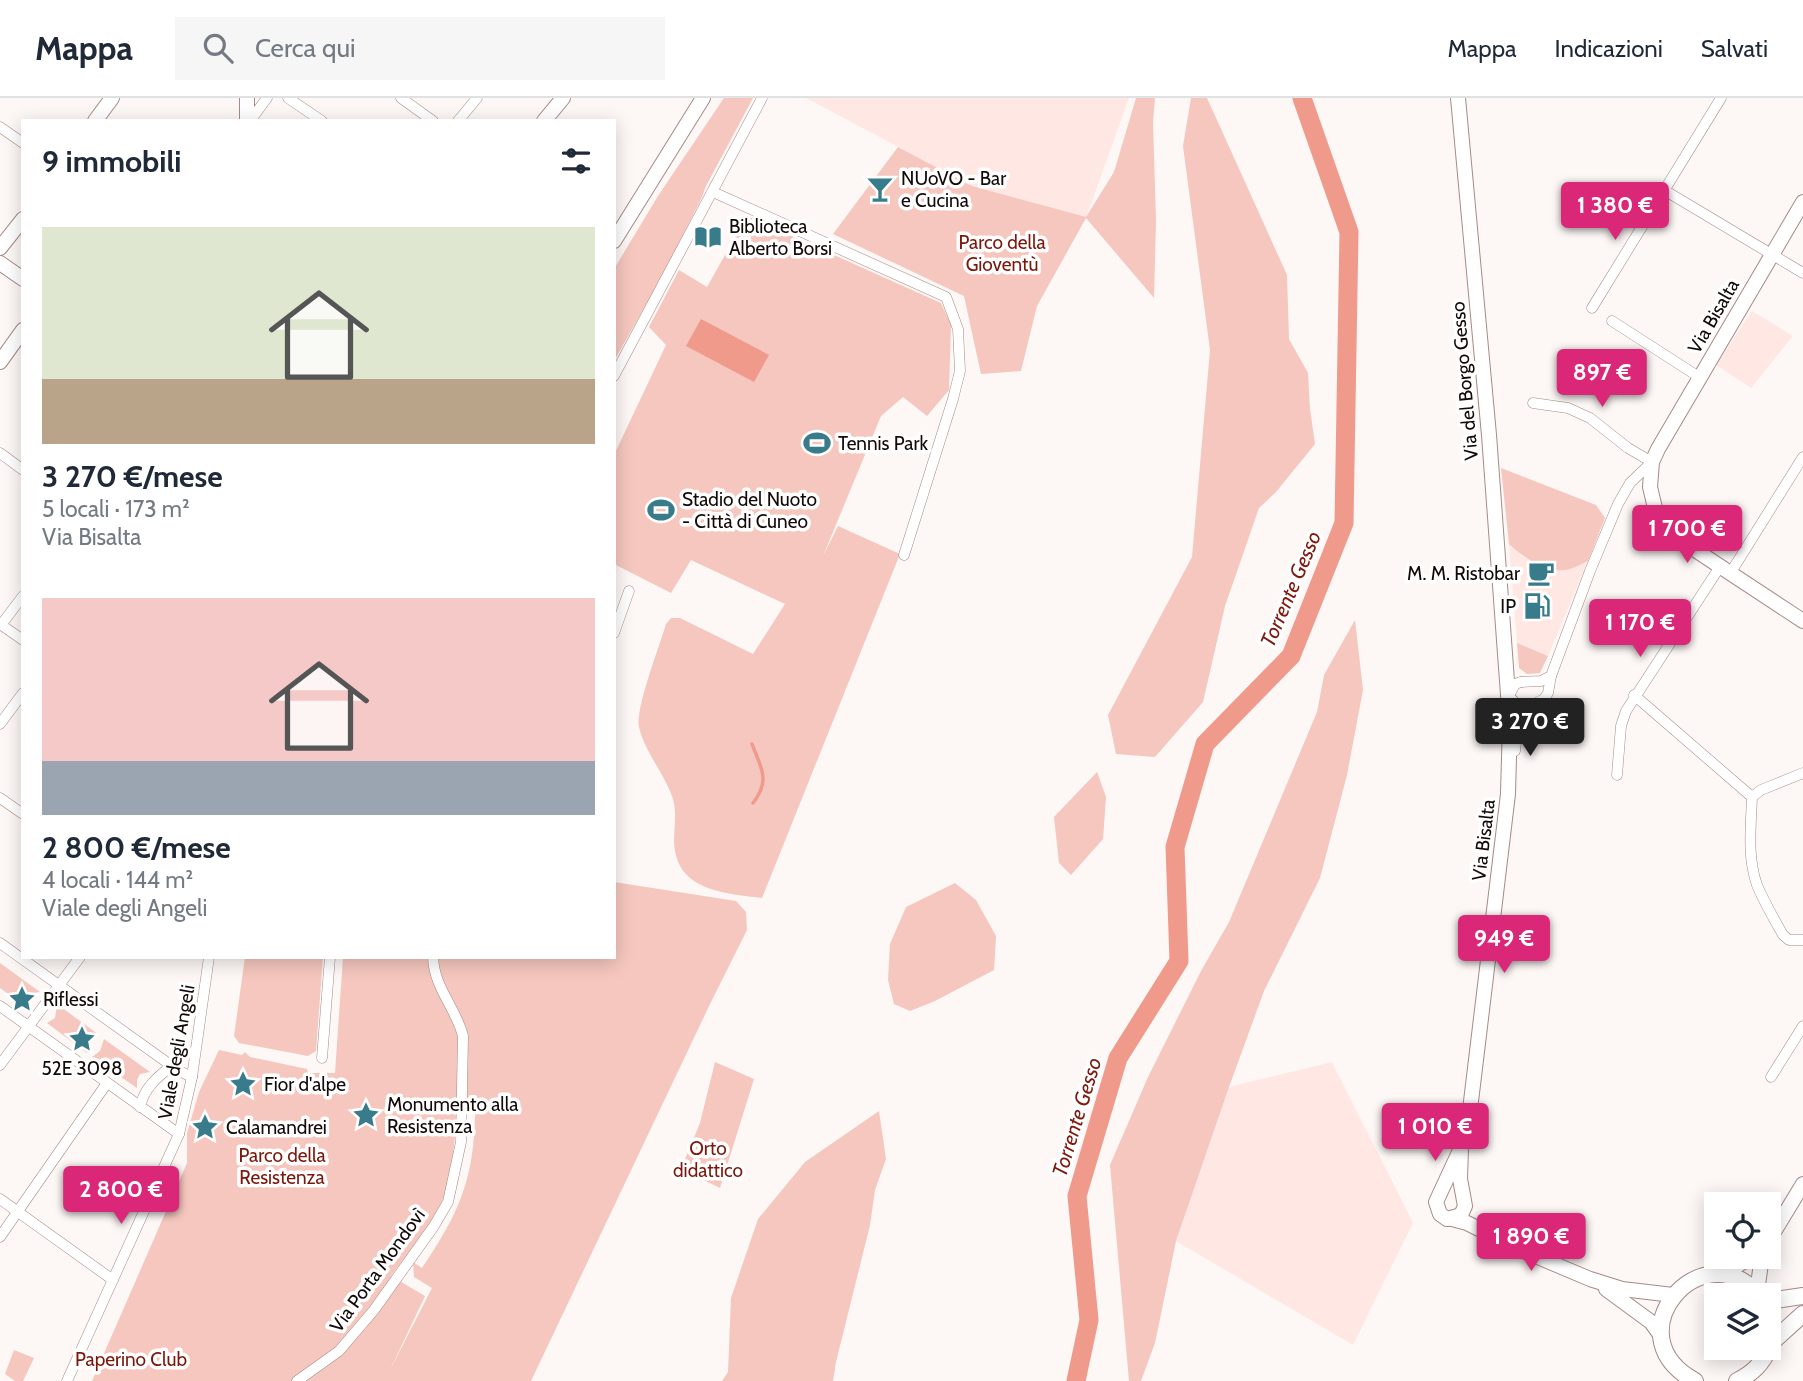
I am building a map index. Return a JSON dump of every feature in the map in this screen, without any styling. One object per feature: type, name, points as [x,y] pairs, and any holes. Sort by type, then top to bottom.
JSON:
[{"type":"main road","points":[[96,119],[111,98]]},
{"type":"main road","points":[[247,98],[248,119]]},
{"type":"main road","points":[[546,119],[563,98]]},
{"type":"main road","name":"Via del Borgo Gesso","points":[[1458,98],[1507,660],[1508,794]]},
{"type":"main road","points":[[616,239],[698,101]]},
{"type":"main road","name":"Via Bisalta","points":[[1652,462],[1803,202]]},
{"type":"main road","points":[[0,248],[21,222]]},
{"type":"main road","points":[[0,263],[21,278]]},
{"type":"main road","points":[[0,362],[21,334]]},
{"type":"main road","points":[[1652,462],[1650,487],[1655,508],[1671,534],[1803,621]]},
{"type":"main road","name":"Via Bisalta","points":[[1440,1194],[1461,1148],[1469,1118],[1508,794]]},
{"type":"main road","name":"Via Bisalta","points":[[1461,1148],[1463,1198]]},
{"type":"main road","points":[[1781,1220],[1803,1184]]},
{"type":"main road","points":[[1489,1233],[1474,1219],[1463,1198],[1454,1190],[1440,1194],[1436,1202],[1437,1210],[1443,1217],[1467,1223],[1519,1249],[1590,1279],[1622,1289],[1673,1295]]},
{"type":"main road","points":[[1452,1219],[1461,1215],[1463,1198]]},
{"type":"main road","points":[[1722,1275],[1732,1269]]},
{"type":"main road","points":[[1661,1336],[1665,1307],[1673,1295],[1695,1279],[1722,1275],[1742,1283]]},
{"type":"main road","points":[[1590,1279],[1651,1322],[1661,1336],[1671,1362],[1695,1381]]},
{"type":"main road","points":[[1781,1296],[1803,1296]]},
{"type":"main road","points":[[1781,1334],[1803,1314]]},
{"type":"main road","points":[[1737,1381],[1751,1374],[1763,1360]]},
{"type":"main road","points":[[1670,1381],[1671,1362]]},
{"type":"street","points":[[250,119],[267,98]]},
{"type":"street","points":[[288,98],[319,119]]},
{"type":"street","points":[[401,98],[430,119]]},
{"type":"street","points":[[460,119],[477,98]]},
{"type":"street","points":[[616,372],[762,98]]},
{"type":"street","points":[[1592,308],[1721,98]]},
{"type":"street","points":[[0,127],[21,142]]},
{"type":"street","points":[[1664,190],[1803,273]]},
{"type":"street","points":[[713,192],[946,297],[950,302],[958,329],[960,371],[904,555]]},
{"type":"street","points":[[1612,321],[1699,377]]},
{"type":"street","points":[[1533,403],[1568,408],[1590,418],[1628,448],[1652,462]]},
{"type":"street","points":[[0,453],[21,469]]},
{"type":"street","points":[[1617,775],[1621,726],[1634,695],[1803,457]]},
{"type":"street","name":"Via Bisalta","points":[[1508,794],[1519,717],[1527,708],[1544,699],[1548,692],[1590,571],[1618,504],[1630,483],[1652,462]]},
{"type":"street","points":[[616,627],[629,591]]},
{"type":"street","points":[[21,599],[1,624],[21,639]]},
{"type":"street","name":"Via del Borgo Gesso","points":[[1507,660],[1515,677],[1521,682]]},
{"type":"street","points":[[1527,708],[1517,705],[1509,696],[1515,684],[1551,677]]},
{"type":"street","points":[[1634,695],[1752,797]]},
{"type":"street","points":[[0,724],[21,696]]},
{"type":"street","points":[[1803,773],[1761,790],[1752,797],[1750,833],[1752,864],[1757,885],[1783,935],[1789,940],[1803,940]]},
{"type":"street","points":[[0,797],[21,813]]},
{"type":"street","points":[[0,943],[21,958]]},
{"type":"street","points":[[22,959],[172,1066],[192,1077]]},
{"type":"street","points":[[0,1065],[79,959]]},
{"type":"street","name":"Viale degli Angeli","points":[[67,1381],[179,1135],[192,1077],[209,959]]},
{"type":"street","points":[[322,1058],[330,959]]},
{"type":"street","name":"Via Porta Mondovì","points":[[297,1381],[339,1350],[374,1310],[448,1202],[461,1142],[463,1036],[438,984],[433,959]]},
{"type":"street","points":[[0,1006],[179,1135]]},
{"type":"street","points":[[1771,1077],[1803,1027]]},
{"type":"street","points":[[140,1107],[152,1083],[172,1066]]},
{"type":"street","points":[[0,1237],[107,1083]]},
{"type":"street","points":[[0,1199],[113,1280]]},
{"type":"shaded area","points":[[806,98],[1129,98],[1086,218],[972,186]]},
{"type":"shaded area","points":[[1752,311],[1793,336],[1751,388],[1716,365]]},
{"type":"shaded area","points":[[701,319],[769,355],[754,382],[686,346]]},
{"type":"shaded area","points":[[1509,544],[1523,557],[1555,570],[1567,570],[1588,561],[1548,656],[1517,643]]},
{"type":"shaded area","points":[[1332,1062],[1413,1223],[1353,1345],[1176,1241],[1229,1087]]},
{"type":"green space","points":[[724,98],[753,98],[664,273],[616,357],[616,266],[658,196]]},
{"type":"green space","name":"Parco della Gioventù","points":[[1136,98],[1155,98],[1154,298],[1086,218],[1037,306],[1021,371],[981,374],[964,296],[833,234],[898,147],[972,186],[1086,217],[1114,172]]},
{"type":"green space","points":[[1191,98],[1207,98],[1287,275],[1289,339],[1308,373],[1315,444],[1276,492],[1259,508],[1225,606],[1203,702],[1155,757],[1116,754],[1108,715],[1192,557],[1210,350],[1183,146]]},
{"type":"green space","points":[[747,216],[941,303],[951,325],[949,390],[927,416],[903,397],[881,416],[823,556],[838,526],[900,554],[762,898],[705,887],[683,871],[674,842],[673,799],[642,737],[639,718],[649,677],[666,624],[671,618],[680,618],[753,654],[785,604],[691,560],[671,593],[616,565],[616,451],[666,345],[649,327],[679,270],[707,287]]},
{"type":"green space","points":[[1501,468],[1596,505],[1605,518],[1588,561],[1569,569],[1550,569],[1528,559],[1509,544]]},
{"type":"green space","points":[[1355,620],[1363,690],[1347,775],[1320,878],[1264,991],[1176,1241],[1155,1343],[1141,1381],[1129,1381],[1110,1165],[1148,1077],[1201,971],[1229,922],[1317,712],[1324,675]]},
{"type":"green space","points":[[1517,643],[1548,656],[1540,673],[1527,674],[1519,668]]},
{"type":"green space","points":[[1097,772],[1106,797],[1103,839],[1071,875],[1059,863],[1054,817]]},
{"type":"green space","points":[[616,882],[736,901],[746,912],[747,930],[531,1381],[92,1381],[187,1163],[187,1133],[199,1092],[219,1050],[242,1055],[245,1052],[250,1057],[307,1069],[308,1073],[335,1073],[343,959],[616,959]],"holes":[[[457,1113],[475,1113],[468,1177],[455,1212],[422,1268],[413,1262],[414,1277],[432,1288],[390,1370],[425,1296],[391,1276],[426,1229],[443,1199],[451,1168]]]},
{"type":"green space","points":[[955,883],[976,900],[996,936],[994,970],[910,1011],[894,1004],[888,980],[890,944],[906,907]]},
{"type":"green space","points":[[245,959],[323,959],[316,1051],[308,1056],[239,1043],[234,1036]]},
{"type":"green space","points":[[0,963],[40,992],[32,993],[27,999],[28,1008],[0,988]]},
{"type":"green space","points":[[57,1004],[99,1035],[91,1040],[87,1053],[47,1023],[55,1018]]},
{"type":"green space","points":[[104,1039],[150,1072],[140,1074],[137,1088],[92,1057],[100,1051]]},
{"type":"green space","name":"Orto didattico","points":[[715,1062],[754,1079],[720,1188],[681,1169],[700,1123]]},
{"type":"green space","points":[[879,1111],[886,1159],[875,1190],[870,1225],[833,1381],[722,1381],[728,1372],[731,1298],[758,1219],[805,1162]]},
{"type":"green space","points":[[14,1350],[34,1358],[23,1381],[15,1381],[5,1374]]},
{"type":"waterway","name":"Torrente Gesso","points":[[1076,1381],[1089,1320],[1077,1196],[1118,1058],[1179,961],[1175,847],[1205,744],[1291,656],[1344,523],[1349,232],[1302,98]]},
{"type":"waterway","points":[[752,744],[763,774],[762,787],[753,803]]},
{"type":"place","name":"NUoVO - Bar e Cucina","points":[[880,189]]},
{"type":"place","name":"Biblioteca Alberto Borsi","points":[[708,237]]},
{"type":"place","name":"Tennis Park","points":[[817,443]]},
{"type":"place","name":"Stadio del Nuoto - Città di Cuneo","points":[[661,510]]},
{"type":"place","name":"M. M. Ristobar","points":[[1541,573]]},
{"type":"place","name":"IP","points":[[1537,606]]},
{"type":"place","name":"Riflessi","points":[[22,999]]},
{"type":"place","name":"52E 3098","points":[[82,1039]]},
{"type":"place","name":"Fior d'alpe","points":[[243,1084]]},
{"type":"place","name":"Monumento alla Resistenza","points":[[366,1115]]},
{"type":"place","name":"Calamandrei","points":[[205,1127]]},
{"type":"park label","name":"Parco della Resistenza","points":[[282,1166]]},
{"type":"park label","name":"Paperino Club","points":[[131,1359]]}]
